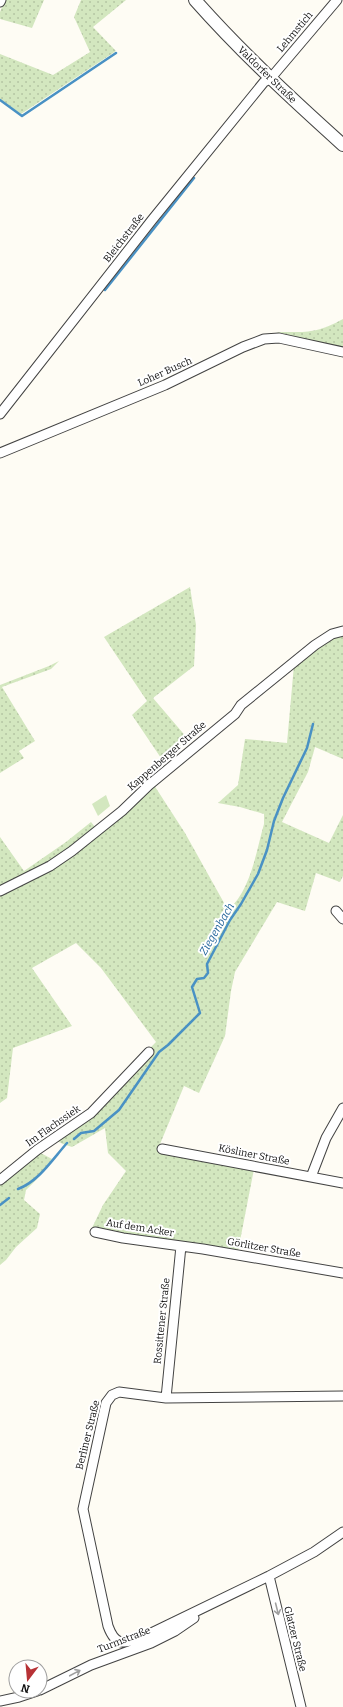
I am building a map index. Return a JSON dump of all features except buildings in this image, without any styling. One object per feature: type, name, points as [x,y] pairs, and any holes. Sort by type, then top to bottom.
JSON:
[{"type":"street","name":"Valdorfer Straße","points":[[195,0],[234,43],[270,79],[343,146]]},
{"type":"street","name":"Lehmstich","points":[[270,79],[337,0]]},
{"type":"street","name":"Bleichstraße","points":[[0,414],[152,220],[264,82],[270,79]]},
{"type":"street","name":"Loher Busch","points":[[0,454],[165,385],[243,347],[264,339],[279,338],[343,352]]},
{"type":"street","name":"Kappenberger Straße","points":[[0,891],[50,866],[72,851],[122,811],[149,785],[234,714],[241,705],[315,645],[332,634],[343,631]]},
{"type":"street","points":[[336,911],[343,919]]},
{"type":"street","name":"Im Flachssiek","points":[[0,1180],[37,1150],[91,1113],[149,1052]]},
{"type":"street","points":[[311,1177],[326,1138],[343,1108]]},
{"type":"street","name":"Kösliner Straße","points":[[162,1149],[343,1183]]},
{"type":"street","name":"Auf dem Acker","points":[[95,1232],[122,1238],[181,1246]]},
{"type":"street","name":"Görlitzer Straße","points":[[181,1246],[343,1273]]},
{"type":"street","name":"Rossittener Straße","points":[[166,1398],[181,1246]]},
{"type":"street","name":"Berliner Straße","points":[[114,1638],[108,1626],[83,1509],[91,1466],[106,1403],[112,1395],[119,1392],[166,1398],[343,1396]]},
{"type":"street","name":"Turmstraße","points":[[114,1638],[121,1643],[126,1643],[177,1621],[314,1552],[343,1532]]},
{"type":"street","name":"Glatzer Straße","points":[[269,1576],[301,1707]]},
{"type":"street","name":"Turmstraße","points":[[48,1686],[91,1665],[151,1643],[175,1631],[199,1615],[211,1603]]},
{"type":"green space","points":[[5,0],[44,0],[32,28],[0,19],[0,12]]},
{"type":"green space","points":[[81,0],[126,0],[93,27],[116,51],[21,114],[0,99],[0,54],[53,75],[90,52],[74,17]]},
{"type":"green space","points":[[343,319],[343,348],[276,332],[318,330]]},
{"type":"green space","points":[[190,587],[196,625],[194,666],[153,698],[188,739],[163,761],[132,715],[147,701],[104,637]]},
{"type":"green space","points":[[333,636],[343,636],[343,759],[315,747],[308,772],[282,822],[329,843],[343,815],[343,876],[340,882],[316,873],[305,911],[277,902],[235,972],[225,1036],[199,1093],[184,1086],[158,1149],[254,1169],[238,1251],[148,1239],[92,1228],[103,1205],[126,1171],[108,1153],[105,1128],[72,1147],[53,1139],[69,1130],[156,1042],[101,968],[76,943],[32,968],[72,1026],[13,1048],[7,1098],[0,1103],[0,837],[24,871],[66,842],[91,822],[95,827],[152,782],[185,833],[228,910],[236,902],[242,892],[252,870],[264,824],[264,814],[240,807],[218,803],[238,785],[245,739],[287,743],[294,665]]},
{"type":"green space","points":[[59,661],[51,669],[2,687],[35,741],[19,751],[24,758],[0,773],[0,685]]},
{"type":"green space","points":[[106,795],[110,806],[98,816],[92,804]]},
{"type":"green space","points":[[37,1151],[52,1159],[37,1179],[26,1190],[24,1200],[40,1214],[37,1228],[16,1247],[0,1265],[0,1173],[4,1178]]},
{"type":"waterway","points":[[0,100],[22,116],[116,53]]},
{"type":"waterway","points":[[105,290],[194,178]]},
{"type":"waterway","name":"Ziegenbach","points":[[74,1139],[81,1133],[94,1131],[119,1110],[159,1052],[200,1013],[192,987],[197,979],[204,978],[208,973],[207,964],[230,920],[258,874],[267,850],[274,821],[283,798],[307,748],[313,724]]},
{"type":"waterway","name":"Ziegenbach","points":[[18,1189],[39,1175],[67,1143]]},
{"type":"waterway","name":"Ziegenbach","points":[[0,1205],[9,1198]]}]
